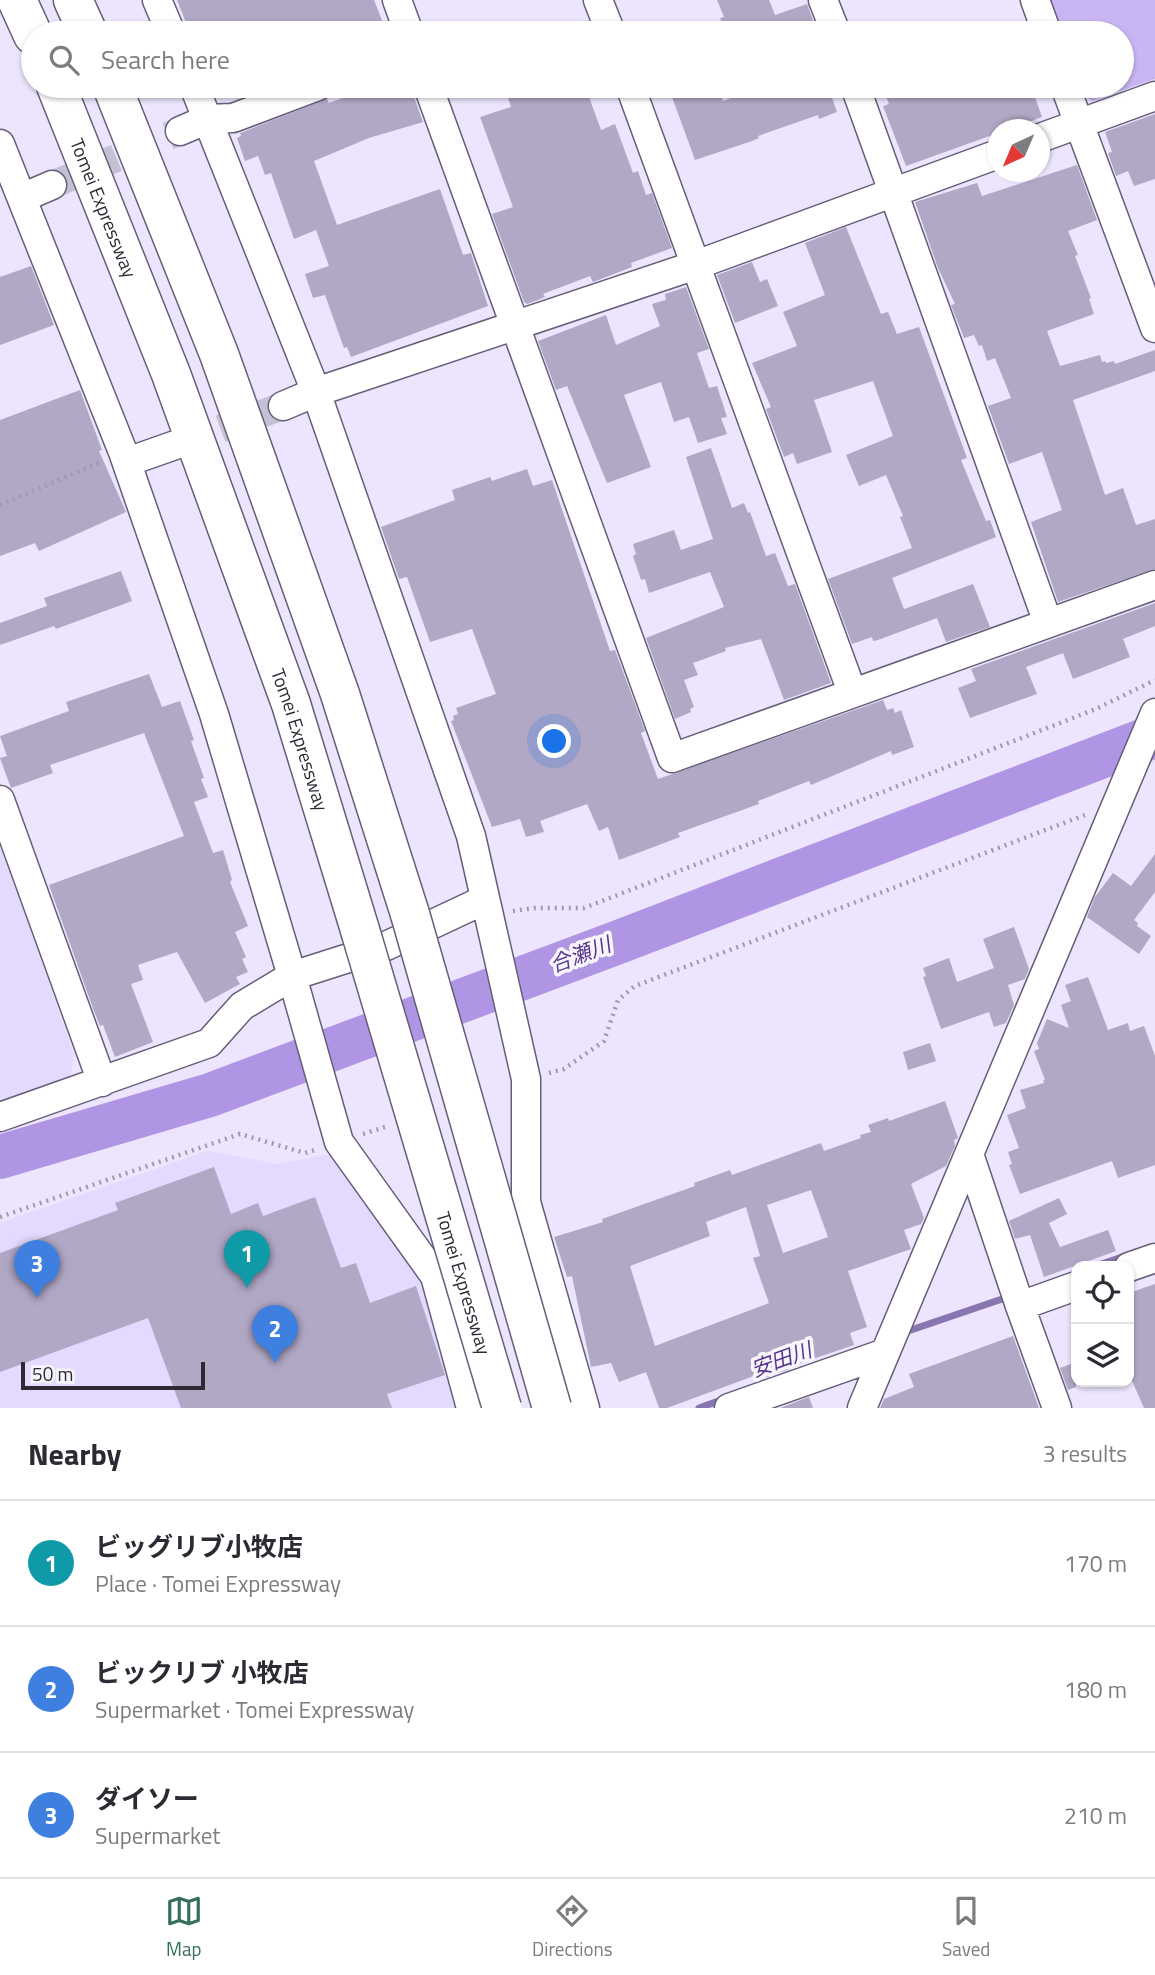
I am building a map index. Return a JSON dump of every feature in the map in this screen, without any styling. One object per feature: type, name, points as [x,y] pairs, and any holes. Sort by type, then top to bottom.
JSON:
[{"type":"highway","points":[[17,0],[27,21]]},
{"type":"highway","points":[[73,0],[83,21]]},
{"type":"highway","name":"Tomei Expressway","points":[[62,98],[171,374],[291,704],[502,1408]]},
{"type":"highway","points":[[117,98],[219,354],[340,694],[410,914],[552,1408]]},
{"type":"street","points":[[157,0],[166,21]]},
{"type":"street","points":[[397,0],[405,21]]},
{"type":"street","points":[[598,0],[606,21]]},
{"type":"street","points":[[824,0],[832,21]]},
{"type":"street","points":[[1035,0],[1043,21]]},
{"type":"street","points":[[1050,134],[1155,96]]},
{"type":"street","points":[[199,98],[316,392],[471,836],[526,1079],[526,1202],[585,1408]]},
{"type":"street","points":[[180,131],[208,119],[233,118],[286,98]]},
{"type":"street","points":[[432,98],[672,758],[1155,585]]},
{"type":"street","points":[[634,98],[852,692]]},
{"type":"street","points":[[859,98],[1048,623]]},
{"type":"street","points":[[1069,98],[1155,328]]},
{"type":"street","points":[[0,144],[125,457],[214,714],[339,1142],[435,1276],[471,1408]]},
{"type":"street","points":[[283,406],[316,392],[696,265],[987,158]]},
{"type":"street","points":[[22,198],[52,185]]},
{"type":"street","points":[[125,457],[181,443]]},
{"type":"street","points":[[862,1408],[1155,713]]},
{"type":"street","points":[[0,800],[102,1082]]},
{"type":"street","points":[[0,1117],[209,1043],[242,1006],[292,976],[488,916]]},
{"type":"street","points":[[970,1157],[1020,1306],[1058,1408]]},
{"type":"street","points":[[1134,1265],[1155,1258]]},
{"type":"street","points":[[1020,1306],[1071,1288]]},
{"type":"street","points":[[729,1408],[885,1353]]},
{"type":"path","points":[[0,505],[125,457]]},
{"type":"path","points":[[488,916],[535,908],[584,908],[1096,709],[1155,680]]},
{"type":"path","points":[[526,1079],[564,1069],[604,1041],[618,1000],[635,986],[1119,798]]},
{"type":"path","points":[[0,1217],[240,1134],[305,1153],[339,1142]]},
{"type":"shaded area","points":[[1048,0],[1155,0],[1155,79],[1134,86],[1134,21],[1056,21]]},
{"type":"shaded area","points":[[0,844],[74,1055],[70,1078],[0,1103]]},
{"type":"shaded area","points":[[207,1151],[278,1164],[327,1155],[336,1159],[424,1280],[459,1408],[0,1408],[0,1223]]},
{"type":"building","points":[[177,0],[374,0],[382,21],[185,21]]},
{"type":"building","points":[[717,0],[769,0],[775,15],[807,4],[813,21],[721,21],[720,18],[724,17]]},
{"type":"building","points":[[343,98],[414,98],[423,122],[369,138],[314,161],[337,225],[440,189],[463,255],[471,253],[488,306],[351,357],[347,347],[344,348],[325,295],[313,298],[305,274],[329,266],[316,230],[294,239],[271,173],[265,175],[258,156],[245,161],[237,138],[241,136],[240,133],[327,99],[329,103]]},
{"type":"building","points":[[508,98],[589,98],[601,130],[615,124],[633,173],[638,171],[646,195],[652,193],[672,248],[631,263],[632,267],[593,282],[590,276],[543,294],[545,297],[538,300],[527,304],[524,302],[492,214],[513,207],[480,117],[511,107]]},
{"type":"building","points":[[672,98],[722,98],[723,101],[732,98],[832,98],[837,112],[819,119],[818,115],[695,160]]},
{"type":"building","points":[[887,98],[1035,98],[1042,117],[987,119],[987,137],[906,166],[883,106],[889,104]]},
{"type":"building","points":[[1155,114],[1155,179],[1134,186],[1128,171],[1116,176],[1108,153],[1112,152],[1105,132]]},
{"type":"building","points":[[1077,165],[1097,220],[1068,231],[1078,255],[1075,256],[1091,298],[1089,299],[1094,314],[1047,331],[1060,366],[1100,355],[1102,362],[1114,361],[1115,364],[1155,350],[1155,371],[1073,400],[1105,495],[1123,488],[1136,525],[1155,519],[1155,569],[1058,602],[1031,522],[1062,510],[1042,452],[1009,464],[988,406],[1011,398],[995,358],[987,361],[982,345],[979,346],[974,335],[964,338],[951,305],[955,304],[938,268],[915,202],[977,183],[982,196],[1025,182],[1050,182],[1050,174]]},
{"type":"building","points":[[846,227],[881,314],[888,312],[897,334],[919,327],[967,458],[961,460],[986,521],[990,520],[996,537],[892,578],[904,609],[973,584],[990,627],[946,642],[937,618],[878,640],[873,641],[872,637],[852,644],[828,579],[912,548],[900,517],[903,516],[886,475],[859,486],[846,455],[893,436],[873,381],[814,400],[832,452],[797,464],[793,453],[784,457],[766,409],[771,407],[752,363],[797,346],[783,312],[825,295],[805,243]]},
{"type":"building","points":[[752,262],[760,282],[767,279],[778,306],[735,323],[717,275]]},
{"type":"building","points":[[31,266],[54,325],[0,345],[0,277]]},
{"type":"building","points":[[686,287],[709,349],[697,353],[709,388],[717,386],[727,417],[721,418],[727,434],[698,443],[689,417],[674,422],[661,382],[624,395],[651,467],[607,483],[567,386],[556,390],[538,341],[606,315],[616,345],[660,326],[652,304],[666,300],[665,294]]},
{"type":"building","points":[[80,390],[102,450],[99,451],[126,512],[39,551],[35,543],[0,556],[0,420]]},
{"type":"building","points":[[711,448],[732,508],[744,503],[766,556],[775,553],[788,586],[795,584],[831,683],[784,700],[761,639],[725,648],[726,651],[693,663],[698,675],[684,680],[694,707],[690,709],[691,712],[675,719],[646,638],[724,607],[710,572],[649,593],[645,579],[641,580],[633,556],[636,554],[633,544],[674,530],[681,550],[713,539],[686,457]]},
{"type":"building","points":[[527,469],[533,486],[552,480],[610,651],[615,650],[645,731],[641,733],[658,779],[883,700],[887,710],[893,708],[895,713],[901,710],[914,747],[892,755],[891,751],[811,785],[809,781],[758,801],[759,804],[678,833],[680,837],[619,860],[608,827],[599,831],[587,804],[540,821],[544,832],[526,837],[520,819],[492,827],[451,721],[454,720],[453,716],[458,714],[456,708],[496,694],[472,629],[430,642],[407,577],[399,579],[381,527],[455,500],[452,490],[490,477],[492,481]]},
{"type":"building","points":[[121,571],[132,601],[56,629],[54,626],[0,645],[0,623],[47,606],[44,598]]},
{"type":"building","points":[[1155,603],[1155,626],[1123,639],[1130,657],[1073,679],[1063,653],[1026,667],[1037,694],[970,718],[958,688],[976,681],[971,669]]},
{"type":"building","points":[[149,674],[162,707],[180,701],[194,740],[191,741],[208,797],[194,802],[213,853],[223,850],[232,880],[230,882],[248,926],[235,932],[246,957],[242,959],[248,972],[236,977],[240,984],[205,1003],[177,952],[138,965],[143,980],[131,984],[153,1042],[115,1057],[103,1025],[100,1026],[94,1011],[49,885],[184,836],[144,733],[50,765],[53,773],[11,788],[0,758],[7,756],[0,736],[69,711],[66,702]]},
{"type":"building","points":[[1155,854],[1155,892],[1134,920],[1138,923],[1137,926],[1151,936],[1139,954],[1087,917],[1095,897],[1113,873],[1131,886]]},
{"type":"building","points":[[1014,927],[1029,969],[1025,979],[1008,985],[1014,1005],[1006,1023],[994,1027],[989,1012],[941,1029],[923,977],[926,976],[923,968],[949,958],[957,982],[994,968],[983,939]]},
{"type":"building","points":[[1088,977],[1108,1030],[1128,1023],[1130,1031],[1144,1026],[1155,1056],[1155,1165],[1118,1178],[1112,1161],[1020,1194],[1009,1165],[1012,1164],[1008,1152],[1019,1148],[1007,1115],[1026,1108],[1020,1090],[1044,1083],[1034,1051],[1039,1049],[1037,1043],[1047,1019],[1069,1028],[1061,1005],[1071,1001],[1065,985]]},
{"type":"building","points":[[930,1043],[936,1061],[908,1070],[903,1052]]},
{"type":"building","points":[[945,1101],[958,1138],[954,1140],[955,1146],[946,1166],[911,1184],[924,1218],[921,1224],[904,1230],[911,1249],[848,1271],[867,1327],[850,1333],[854,1345],[767,1377],[765,1372],[667,1408],[659,1408],[646,1372],[619,1382],[611,1363],[591,1367],[572,1276],[567,1277],[554,1237],[603,1222],[602,1219],[695,1186],[694,1183],[730,1170],[732,1175],[821,1143],[824,1151],[861,1138],[860,1135],[871,1132],[868,1125],[888,1118],[889,1121]],"holes":[[[811,1190],[828,1237],[783,1253],[767,1205]],[[746,1207],[760,1256],[753,1258],[769,1303],[655,1346],[630,1266],[710,1236],[706,1222]]]},
{"type":"building","points":[[214,1167],[231,1214],[258,1203],[263,1216],[315,1197],[341,1268],[356,1263],[370,1303],[416,1286],[445,1375],[387,1394],[392,1408],[181,1408],[148,1318],[0,1372],[0,1253],[118,1210],[115,1203]]},
{"type":"building","points":[[1059,1198],[1067,1214],[1049,1223],[1060,1247],[1108,1230],[1116,1251],[1088,1261],[1071,1261],[1071,1267],[1044,1277],[1030,1235],[1015,1239],[1009,1221]]},
{"type":"building","points":[[1155,1284],[1155,1408],[1144,1408],[1134,1385],[1134,1291]]},
{"type":"building","points":[[1013,1336],[1039,1408],[880,1408],[884,1399],[914,1387],[909,1374]]},
{"type":"building","points":[[1071,1364],[1071,1387],[1076,1387],[1068,1390],[1060,1368]]},
{"type":"building","points":[[809,1397],[813,1408],[780,1408]]},
{"type":"waterway","name":"合瀬川","points":[[0,1157],[210,1095],[1155,736]]},
{"type":"waterway","name":"安田川","points":[[1110,1261],[1125,1256]]},
{"type":"waterway","name":"安田川","points":[[911,1330],[1005,1298]]},
{"type":"waterway","name":"安田川","points":[[699,1408],[724,1399]]},
{"type":"tunnel","points":[[52,185],[180,131]]},
{"type":"tunnel","points":[[181,443],[283,406]]},
{"type":"place","name":"ビッグリブ小牧店","points":[[247,1288]]},
{"type":"place","name":"ダイソー","points":[[37,1298]]},
{"type":"place","name":"ビックリブ 小牧店","points":[[275,1363]]}]
